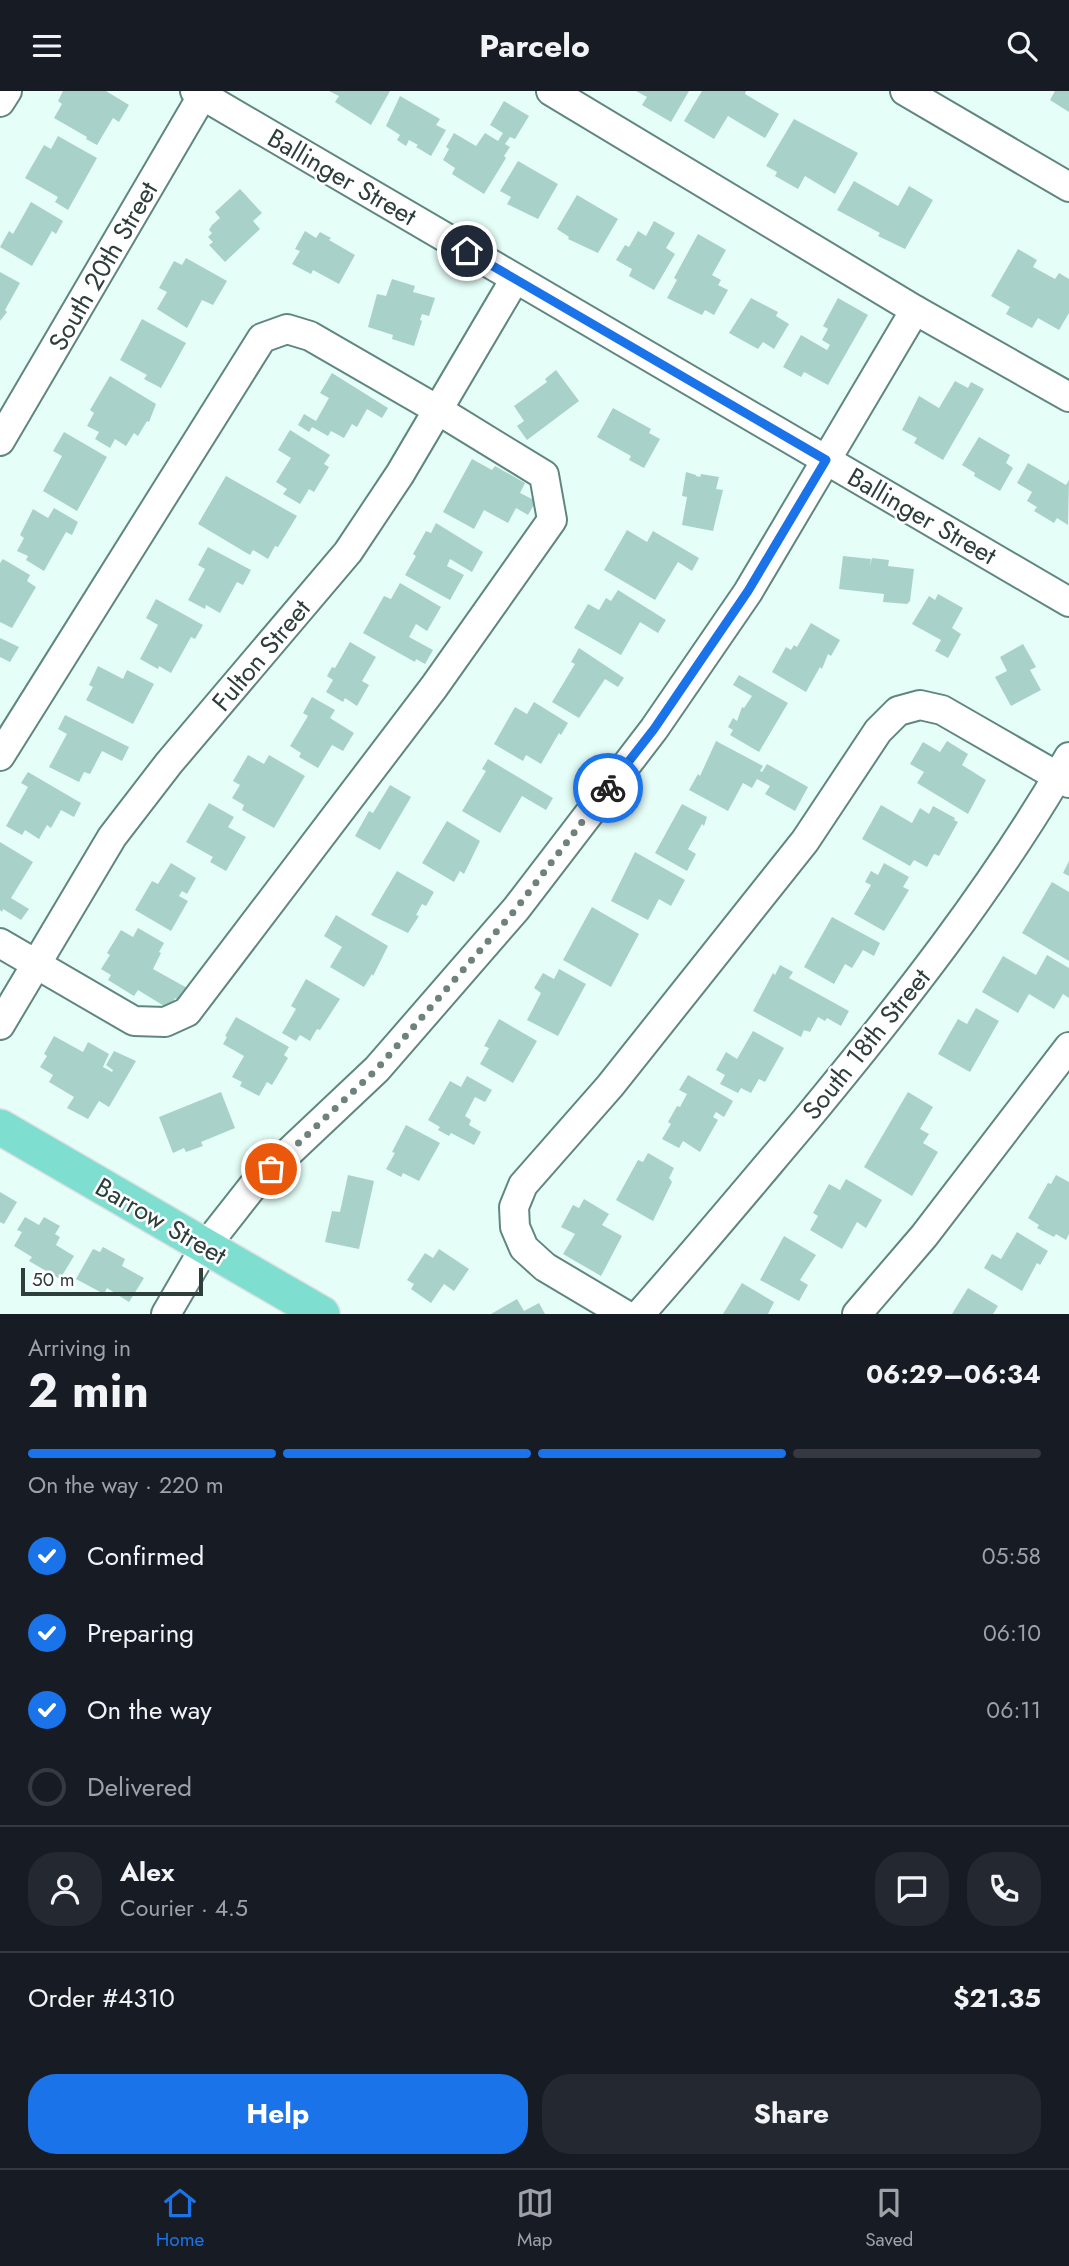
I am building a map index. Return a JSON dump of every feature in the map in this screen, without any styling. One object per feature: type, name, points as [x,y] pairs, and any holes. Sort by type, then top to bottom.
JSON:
[{"type":"main road","name":"Barrow Street","points":[[0,1127],[322,1314]]},
{"type":"street","points":[[0,103],[7,91]]},
{"type":"street","points":[[551,91],[915,310],[1069,397]]},
{"type":"street","points":[[905,91],[1069,187]]},
{"type":"street","name":"Ballinger Street","points":[[201,92],[515,279],[1069,602]]},
{"type":"street","name":"South 20th Street","points":[[0,441],[201,92]]},
{"type":"street","name":"Fulton Street","points":[[0,1025],[112,837],[169,763],[348,552],[400,474],[515,279]]},
{"type":"street","points":[[166,1314],[205,1247],[253,1186],[377,1069],[516,909],[654,729],[748,591],[915,310]]},
{"type":"street","points":[[0,756],[262,338],[286,329],[310,336],[438,409],[544,475],[552,520],[434,687],[187,1012],[165,1022],[134,1021],[0,943]]},
{"type":"street","points":[[624,1314],[545,1267],[524,1248],[515,1227],[514,1207],[523,1185],[610,1086],[789,861],[878,731],[898,711],[920,705],[942,710],[1065,772]]},
{"type":"street","name":"South 18th Street","points":[[640,1314],[889,1019],[969,912],[1065,772]]},
{"type":"street","points":[[857,1314],[924,1236],[1069,1047]]},
{"type":"building","points":[[63,91],[106,91],[129,105],[119,122],[113,118],[97,145],[54,118],[62,104],[58,101]]},
{"type":"building","points":[[329,91],[390,91],[371,125],[335,102],[339,96]]},
{"type":"building","points":[[636,91],[689,91],[671,122],[642,105],[647,97]]},
{"type":"building","points":[[702,91],[746,91],[745,94],[779,114],[765,138],[728,116],[714,139],[684,121]]},
{"type":"building","points":[[1055,91],[1069,91],[1069,112],[1050,100]]},
{"type":"building","points":[[400,96],[440,119],[436,125],[446,130],[431,156],[409,140],[406,146],[397,140],[400,135],[386,126]]},
{"type":"building","points":[[504,101],[529,116],[515,139],[510,137],[505,144],[510,147],[504,156],[506,158],[484,194],[452,174],[455,168],[443,160],[449,149],[446,147],[454,133],[476,146],[485,133],[498,141],[503,133],[490,125]]},
{"type":"building","points":[[794,119],[858,153],[835,194],[805,176],[798,189],[775,176],[777,172],[766,166]]},
{"type":"building","points":[[58,136],[97,158],[68,210],[55,202],[58,197],[25,178],[44,145],[51,149]]},
{"type":"building","points":[[518,161],[558,184],[538,219],[507,204],[511,197],[500,191]]},
{"type":"building","points":[[854,181],[898,206],[909,186],[933,200],[905,249],[878,236],[880,233],[837,210]]},
{"type":"building","points":[[240,189],[262,213],[253,221],[260,229],[225,262],[209,245],[213,242],[208,237],[212,233],[209,230],[220,218],[215,212]]},
{"type":"building","points":[[577,195],[618,219],[598,253],[568,239],[569,237],[557,229]]},
{"type":"building","points":[[31,202],[63,221],[56,234],[52,231],[32,266],[0,247],[9,231],[13,234]]},
{"type":"building","points":[[654,221],[675,233],[666,248],[675,254],[654,290],[629,276],[632,269],[616,260],[625,245],[629,247],[638,231],[646,236]]},
{"type":"building","points":[[305,231],[316,238],[320,232],[355,255],[339,284],[313,270],[311,274],[292,264],[300,251],[295,249]]},
{"type":"building","points":[[698,234],[726,250],[712,275],[721,280],[718,285],[728,290],[714,315],[705,310],[702,315],[667,298],[677,280],[674,278]]},
{"type":"building","points":[[1018,249],[1037,260],[1033,267],[1055,279],[1059,273],[1069,279],[1069,313],[1059,330],[1038,318],[1032,328],[1006,314],[1010,307],[991,296]]},
{"type":"building","points":[[186,258],[227,281],[213,305],[202,300],[187,328],[157,309],[167,292],[159,288],[174,261],[182,265]]},
{"type":"building","points":[[0,272],[20,283],[0,321]]},
{"type":"building","points":[[392,279],[415,286],[413,292],[435,298],[429,316],[422,314],[414,346],[392,339],[393,335],[368,327],[377,294],[386,296]]},
{"type":"building","points":[[751,298],[778,312],[776,316],[789,324],[774,349],[763,342],[758,349],[729,333]]},
{"type":"building","points":[[838,298],[868,315],[828,385],[804,372],[801,377],[783,367],[801,335],[827,350],[830,345],[822,340],[828,329],[823,326]]},
{"type":"building","points":[[142,319],[186,343],[161,388],[144,379],[147,375],[120,360]]},
{"type":"building","points":[[556,370],[579,401],[527,440],[517,426],[524,421],[514,406],[547,382],[545,379]]},
{"type":"building","points":[[332,373],[388,408],[382,418],[367,409],[357,427],[352,424],[344,438],[331,431],[328,436],[312,427],[309,432],[298,425],[304,414],[316,421],[329,398],[320,393]]},
{"type":"building","points":[[110,376],[156,404],[149,422],[147,421],[138,436],[134,433],[126,446],[115,439],[110,448],[95,439],[99,432],[87,426],[94,413],[90,410]]},
{"type":"building","points":[[955,381],[968,388],[971,382],[984,389],[943,460],[914,443],[917,438],[902,430],[919,396],[939,408]]},
{"type":"building","points":[[613,408],[651,429],[649,433],[660,439],[644,468],[629,460],[631,456],[597,437]]},
{"type":"building","points":[[290,430],[330,455],[324,464],[329,467],[314,492],[309,489],[300,504],[283,494],[287,489],[276,482],[291,458],[278,450]]},
{"type":"building","points":[[64,432],[107,457],[77,511],[43,491],[62,456],[53,451]]},
{"type":"building","points":[[979,437],[1010,455],[1006,463],[1013,468],[1000,491],[974,476],[975,473],[962,465]]},
{"type":"building","points":[[472,459],[492,470],[495,466],[525,483],[520,493],[536,501],[528,515],[516,508],[508,523],[484,510],[474,529],[443,512]]},
{"type":"building","points":[[1028,463],[1066,485],[1069,480],[1068,525],[1057,518],[1054,523],[1034,511],[1037,507],[1027,501],[1032,492],[1017,483]]},
{"type":"building","points":[[686,472],[700,477],[701,474],[719,477],[716,489],[723,490],[713,531],[682,525],[687,497],[682,496]]},
{"type":"building","points":[[226,476],[297,516],[268,559],[253,550],[250,555],[198,524]]},
{"type":"building","points":[[54,508],[78,522],[72,535],[66,532],[44,571],[26,560],[28,556],[17,551],[24,538],[20,535],[33,509],[48,518]]},
{"type":"building","points":[[436,523],[483,552],[472,572],[450,559],[447,566],[464,575],[450,600],[405,575],[426,531],[431,533]]},
{"type":"building","points":[[627,530],[647,542],[653,531],[699,558],[692,571],[678,562],[655,600],[604,570]]},
{"type":"building","points":[[208,547],[251,570],[243,585],[237,582],[220,613],[206,605],[205,609],[188,600],[205,569],[198,565]]},
{"type":"building","points":[[843,556],[871,559],[870,566],[872,558],[889,560],[888,566],[914,569],[910,601],[907,604],[883,602],[884,594],[839,589]]},
{"type":"building","points":[[3,559],[30,575],[27,581],[36,587],[12,628],[0,622],[0,563]]},
{"type":"building","points":[[400,583],[441,607],[427,631],[416,624],[409,637],[433,650],[425,664],[416,659],[415,662],[363,633],[384,596],[391,599]]},
{"type":"building","points":[[618,590],[666,620],[658,633],[640,622],[621,655],[574,628],[588,604],[599,610],[606,598],[611,601]]},
{"type":"building","points":[[938,594],[963,608],[952,628],[961,634],[948,658],[935,651],[941,640],[912,624],[929,596],[935,600]]},
{"type":"building","points":[[156,599],[203,625],[195,639],[191,637],[171,673],[140,659],[158,625],[146,618]]},
{"type":"building","points":[[811,623],[840,640],[831,656],[828,654],[822,669],[820,667],[806,692],[772,672],[786,647],[791,650],[794,645],[797,647]]},
{"type":"building","points":[[0,638],[19,647],[10,662],[0,657]]},
{"type":"building","points":[[350,642],[376,657],[362,681],[369,685],[357,706],[345,698],[343,702],[326,692],[333,680],[327,676],[332,667],[335,668]]},
{"type":"building","points":[[1023,644],[1036,667],[1030,670],[1041,690],[1011,706],[995,677],[1007,671],[1000,657]]},
{"type":"building","points":[[579,648],[624,678],[618,687],[605,679],[579,718],[552,702],[575,664],[571,662]]},
{"type":"building","points":[[98,666],[123,679],[127,670],[154,684],[133,724],[86,700],[93,687],[89,685]]},
{"type":"building","points":[[739,675],[788,703],[759,752],[730,735],[733,730],[728,727],[733,718],[737,721],[742,707],[744,708],[752,696],[733,685]]},
{"type":"building","points":[[312,697],[335,710],[330,718],[354,733],[343,751],[332,745],[318,768],[299,757],[301,753],[290,746],[308,716],[303,713]]},
{"type":"building","points":[[534,702],[568,723],[541,764],[526,755],[523,761],[494,744],[515,707],[527,714]]},
{"type":"building","points":[[65,715],[129,747],[122,761],[102,751],[90,774],[84,772],[79,782],[49,767],[67,734],[58,729]]},
{"type":"building","points":[[716,741],[763,766],[760,771],[762,772],[767,764],[808,787],[795,811],[765,794],[770,786],[757,779],[752,788],[743,783],[728,811],[689,790],[698,774],[700,776]]},
{"type":"building","points":[[947,741],[968,754],[962,765],[986,780],[968,814],[917,783],[924,772],[910,764],[923,742],[940,752]]},
{"type":"building","points":[[248,755],[264,764],[269,755],[305,776],[274,828],[242,810],[244,805],[232,798],[240,785],[233,781]]},
{"type":"building","points":[[488,759],[553,798],[546,810],[522,796],[500,833],[462,811],[486,771],[482,769]]},
{"type":"building","points":[[28,772],[81,803],[74,817],[61,810],[51,828],[47,825],[39,839],[25,830],[22,835],[6,826],[28,787],[21,783]]},
{"type":"building","points":[[390,785],[411,797],[380,850],[355,836],[369,811],[373,813]]},
{"type":"building","points":[[209,803],[234,817],[228,827],[246,837],[226,871],[210,862],[213,857],[186,842]]},
{"type":"building","points":[[682,804],[707,817],[688,849],[696,854],[687,871],[655,853]]},
{"type":"building","points":[[881,805],[912,823],[920,808],[929,814],[933,806],[958,822],[939,856],[934,854],[927,867],[914,860],[910,866],[862,839]]},
{"type":"building","points":[[447,821],[480,841],[464,874],[460,871],[454,882],[422,863]]},
{"type":"building","points":[[0,842],[33,862],[11,898],[29,909],[21,920],[3,909],[2,912],[0,910]]},
{"type":"building","points":[[635,852],[685,880],[671,906],[659,899],[648,920],[611,901]]},
{"type":"building","points":[[1069,861],[1069,876],[1063,873]]},
{"type":"building","points":[[171,863],[196,878],[187,894],[182,891],[179,896],[188,901],[171,931],[135,910],[152,881],[158,884]]},
{"type":"building","points":[[884,863],[909,877],[903,887],[909,890],[884,931],[854,914],[871,885],[865,882],[871,871],[878,875]]},
{"type":"building","points":[[397,871],[434,892],[426,906],[422,904],[416,915],[419,916],[408,933],[371,915]]},
{"type":"building","points":[[1052,882],[1069,892],[1069,961],[1022,933]]},
{"type":"building","points":[[592,907],[639,934],[611,987],[563,960]]},
{"type":"building","points":[[336,915],[388,946],[373,976],[372,974],[364,987],[330,967],[342,947],[324,936]]},
{"type":"building","points":[[832,917],[880,943],[874,956],[863,950],[852,968],[845,964],[834,984],[804,967]]},
{"type":"building","points":[[138,928],[164,943],[153,969],[189,989],[181,1002],[175,998],[169,1009],[138,990],[134,996],[108,980],[111,975],[101,969],[121,930],[133,937]]},
{"type":"building","points":[[1047,955],[1069,968],[1069,998],[1063,994],[1054,1009],[1029,994],[1018,1013],[982,992],[1003,956],[1036,975]]},
{"type":"building","points":[[780,965],[793,972],[789,978],[849,1011],[841,1026],[827,1018],[825,1021],[818,1017],[810,1032],[804,1030],[801,1037],[753,1011]]},
{"type":"building","points":[[559,969],[586,984],[558,1036],[527,1020],[541,993],[534,988],[543,973],[554,979]]},
{"type":"building","points":[[306,979],[340,999],[310,1041],[300,1035],[296,1041],[282,1033],[296,1009],[291,1006]]},
{"type":"building","points":[[976,1008],[999,1021],[970,1072],[938,1054],[958,1019],[967,1024]]},
{"type":"building","points":[[236,1017],[289,1047],[284,1055],[288,1058],[272,1085],[267,1082],[259,1096],[240,1086],[242,1082],[232,1077],[244,1056],[223,1044]]},
{"type":"building","points":[[499,1019],[537,1041],[513,1083],[480,1064],[489,1048],[484,1046]]},
{"type":"building","points":[[753,1031],[784,1048],[765,1082],[759,1079],[751,1093],[741,1088],[738,1093],[720,1084],[725,1075],[716,1070],[726,1052],[737,1059]]},
{"type":"building","points":[[54,1036],[83,1052],[88,1042],[109,1054],[102,1069],[103,1067],[112,1072],[106,1065],[114,1051],[136,1061],[109,1107],[99,1101],[88,1119],[67,1108],[74,1097],[49,1082],[53,1075],[40,1067]]},
{"type":"building","points":[[688,1075],[733,1101],[724,1117],[716,1112],[713,1117],[718,1120],[700,1152],[683,1141],[679,1148],[662,1139],[671,1124],[668,1122],[687,1094],[679,1090]]},
{"type":"building","points":[[467,1076],[492,1090],[485,1102],[475,1097],[465,1116],[471,1120],[469,1125],[481,1132],[474,1145],[451,1133],[449,1136],[428,1120],[450,1081],[461,1087]]},
{"type":"building","points":[[221,1092],[235,1128],[201,1142],[203,1146],[186,1152],[184,1148],[173,1153],[159,1117]]},
{"type":"building","points":[[908,1092],[933,1107],[920,1129],[929,1134],[923,1143],[938,1152],[912,1196],[864,1167]]},
{"type":"building","points":[[406,1125],[440,1143],[419,1181],[403,1173],[401,1177],[386,1169]]},
{"type":"building","points":[[648,1153],[674,1168],[669,1178],[672,1182],[653,1221],[616,1200],[638,1160],[643,1162]]},
{"type":"building","points":[[348,1175],[374,1181],[359,1249],[325,1242],[332,1211],[340,1212]]},
{"type":"building","points":[[1056,1175],[1069,1182],[1069,1234],[1066,1240],[1037,1228],[1039,1225],[1028,1218],[1048,1183],[1051,1184]]},
{"type":"building","points":[[846,1179],[882,1200],[866,1228],[857,1222],[842,1249],[810,1230],[818,1216],[813,1213],[829,1184],[840,1190]]},
{"type":"building","points":[[0,1192],[17,1202],[4,1224],[0,1222]]},
{"type":"building","points":[[584,1199],[609,1214],[602,1225],[622,1236],[601,1276],[563,1254],[575,1234],[561,1227],[573,1205],[579,1208]]},
{"type":"building","points":[[25,1217],[39,1225],[44,1217],[60,1226],[55,1234],[60,1237],[56,1245],[74,1256],[60,1279],[29,1261],[32,1257],[14,1246],[22,1232],[17,1230]]},
{"type":"building","points":[[1017,1232],[1048,1251],[1040,1265],[1037,1263],[1022,1291],[984,1268],[992,1254],[1001,1259]]},
{"type":"building","points":[[784,1236],[816,1255],[800,1280],[808,1285],[799,1301],[760,1280]]},
{"type":"building","points":[[103,1247],[125,1259],[122,1266],[144,1278],[129,1302],[107,1288],[104,1294],[76,1279],[93,1249],[100,1252]]},
{"type":"building","points":[[439,1249],[469,1269],[454,1291],[444,1284],[431,1303],[411,1289],[414,1284],[407,1280],[425,1253],[433,1258]]},
{"type":"building","points":[[742,1283],[774,1302],[768,1314],[723,1314]]},
{"type":"building","points":[[968,1288],[998,1306],[993,1314],[952,1314]]},
{"type":"building","points":[[517,1299],[524,1311],[539,1303],[545,1314],[491,1314]]},
{"type":"way so far","points":[[271,1169],[377,1069],[516,909],[608,788]]},
{"type":"route","points":[[467,251],[826,460],[748,591],[654,729],[608,788]]}]
